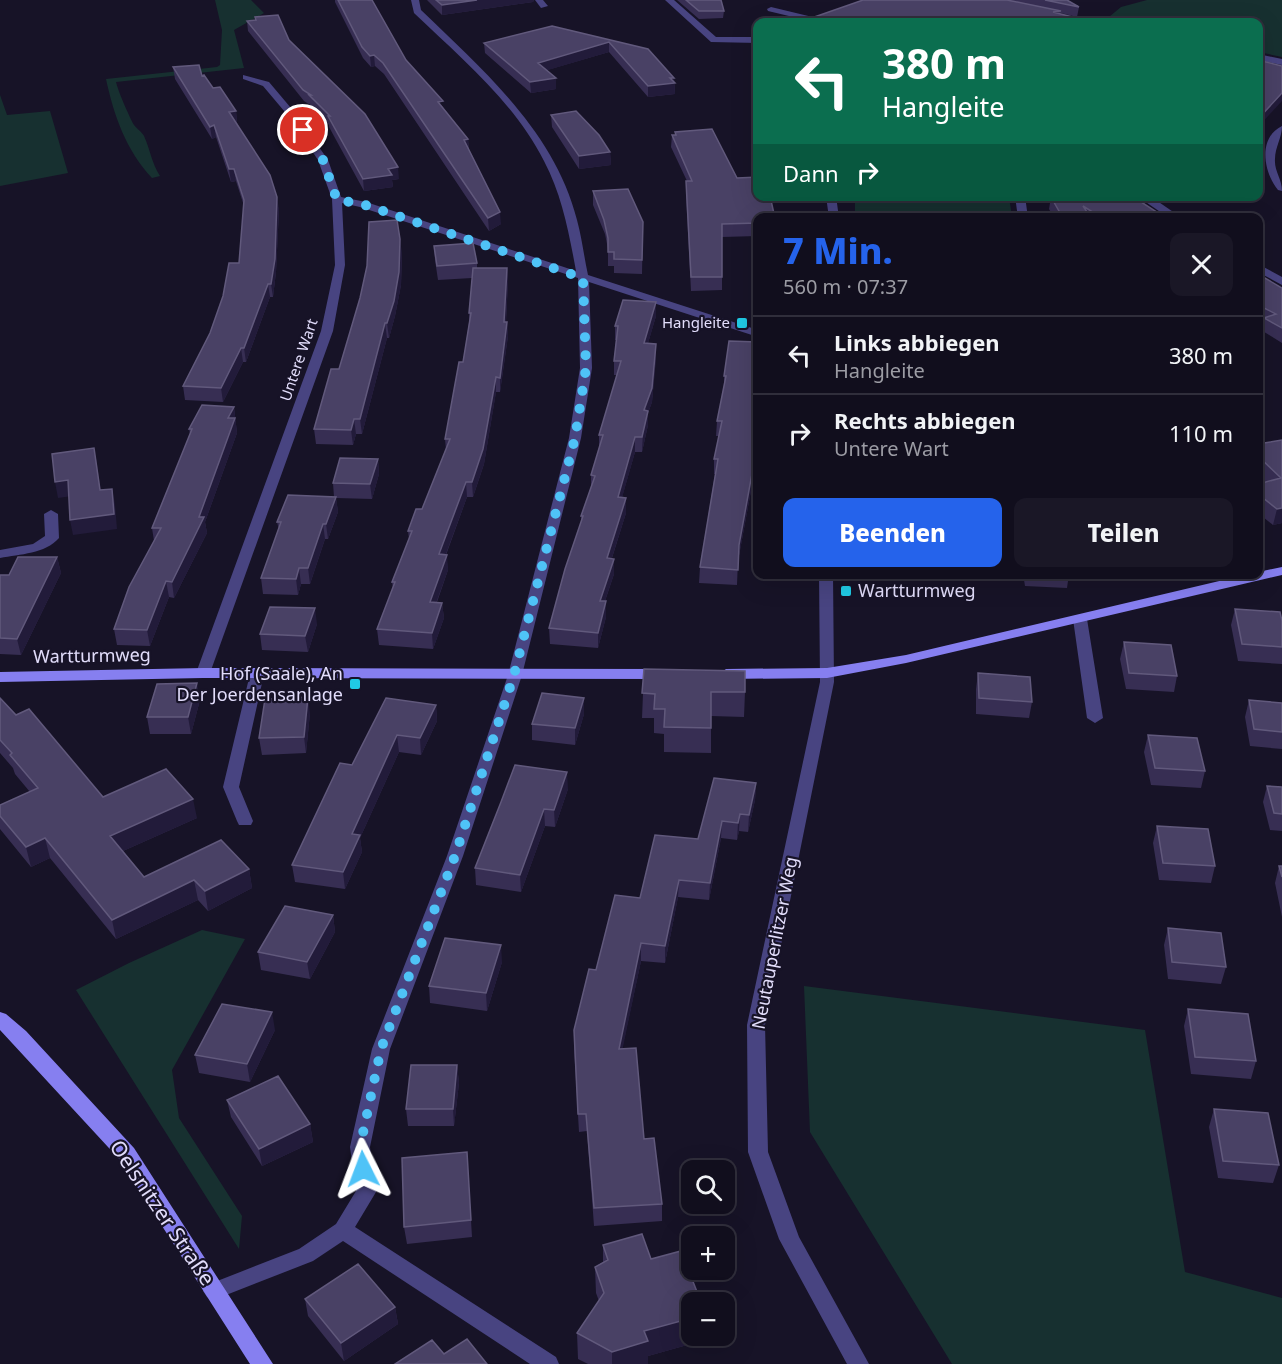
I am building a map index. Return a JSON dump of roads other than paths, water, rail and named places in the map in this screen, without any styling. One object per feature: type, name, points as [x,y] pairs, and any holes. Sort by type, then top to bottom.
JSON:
[{"type":"street","points":[[214,1291],[306,1255],[343,1230],[366,1192],[360,1147],[381,1049],[455,856],[514,675],[575,438],[586,368],[583,278],[572,219],[549,161],[518,113],[417,11],[415,0]]},
{"type":"street","points":[[669,0],[714,40],[753,40]]},
{"type":"street","points":[[771,8],[807,18]]},
{"type":"street","points":[[1263,58],[1282,62]]},
{"type":"street","name":"Untere Wart","points":[[202,674],[327,331],[340,265],[337,200],[323,160],[293,116],[266,84],[246,77]]},
{"type":"street","points":[[1282,129],[1272,141],[1269,154],[1270,169],[1282,188]]},
{"type":"street","points":[[337,200],[362,204],[753,332]]},
{"type":"street","points":[[1150,201],[1169,213]]},
{"type":"street","points":[[1263,270],[1282,282]]},
{"type":"street","points":[[0,554],[36,547],[51,538],[51,514]]},
{"type":"street","points":[[1263,576],[1282,571]]},
{"type":"street","name":"Neutauperlitzer Weg","points":[[826,579],[827,673],[756,1025],[758,1152],[789,1239],[858,1364]]},
{"type":"street","points":[[711,674],[827,673],[906,659],[1248,579]]},
{"type":"street","points":[[1080,619],[1095,718]]},
{"type":"street","name":"Wartturmweg","points":[[0,677],[202,674],[676,674]]},
{"type":"street","points":[[245,821],[231,787],[256,674]]},
{"type":"street","name":"Oelsnitzer Straße","points":[[0,1019],[19,1036],[127,1154],[262,1364]]},
{"type":"street","points":[[343,1230],[548,1364]]},
{"type":"place","name":"Hangleite","points":[[742,323]]},
{"type":"place","name":"Wartturmweg","points":[[846,591]]},
{"type":"place","name":"Hof (Saale), An Der Joerdensanlage","points":[[355,684]]}]
